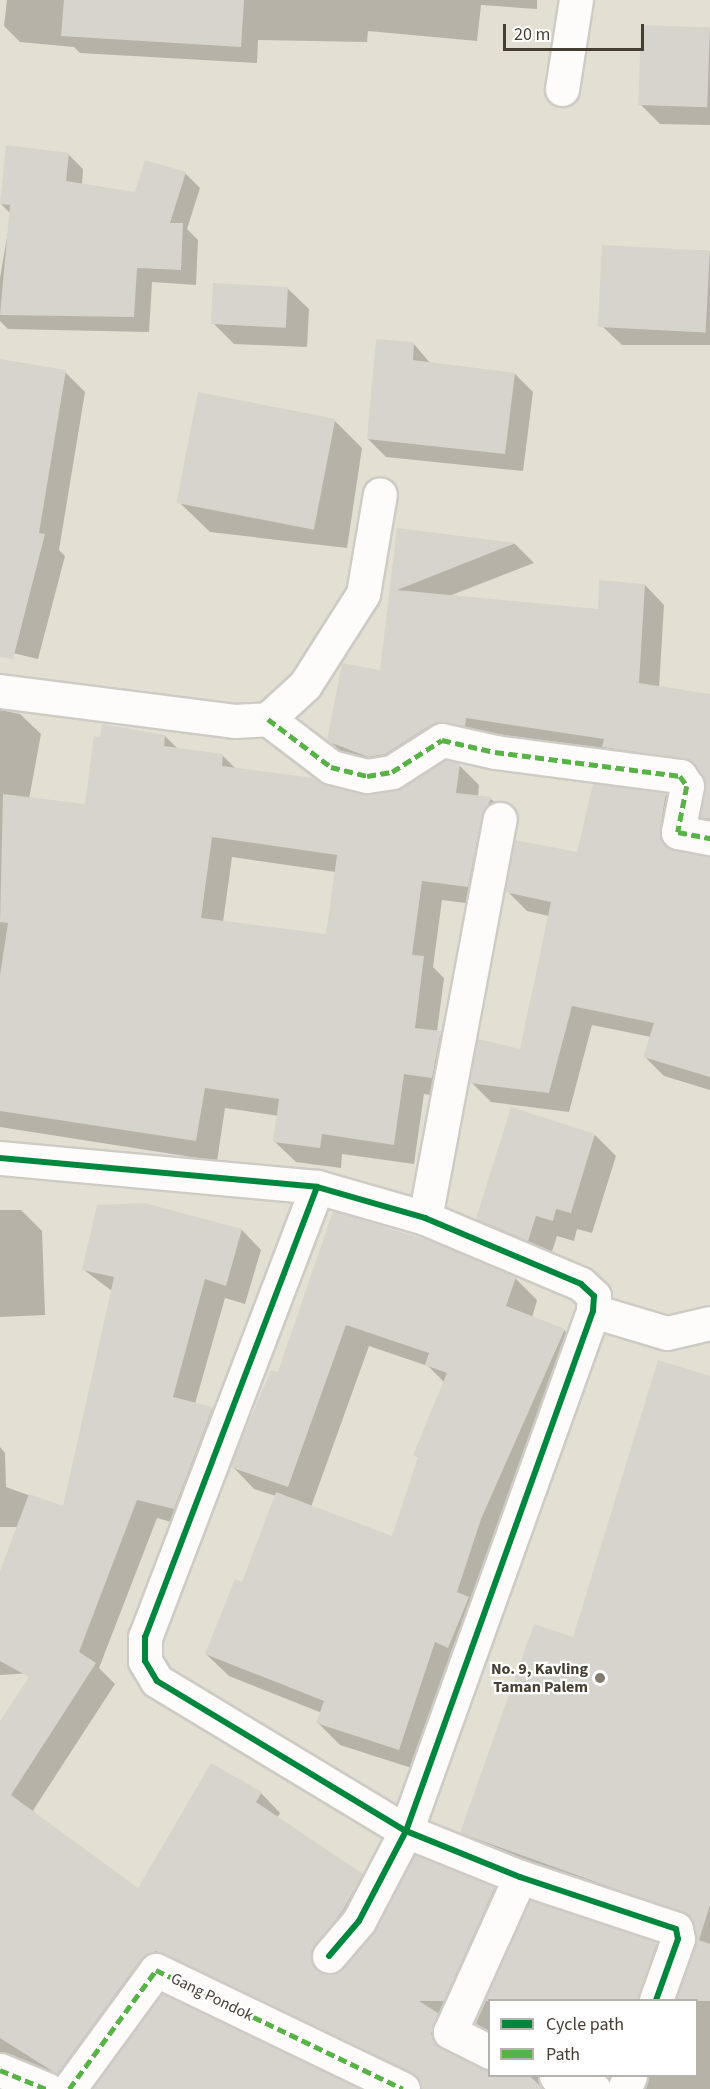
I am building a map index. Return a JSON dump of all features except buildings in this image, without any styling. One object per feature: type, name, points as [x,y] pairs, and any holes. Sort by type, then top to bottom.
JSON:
[{"type":"street","points":[[562,89],[576,0]]},
{"type":"street","points":[[0,691],[234,721],[268,719],[305,685],[358,604],[380,494]]},
{"type":"street","points":[[268,719],[331,766],[367,776],[392,772],[442,740],[495,752],[680,776],[687,786],[678,832],[710,838]]},
{"type":"street","points":[[425,1218],[500,819]]},
{"type":"street","points":[[0,1158],[317,1187],[425,1218],[581,1284],[594,1296],[593,1311],[406,1831],[359,1921],[329,1956]]},
{"type":"street","points":[[317,1187],[145,1637],[145,1661],[157,1681],[406,1831],[520,1877],[676,1929],[678,1939],[657,1999]]},
{"type":"street","points":[[593,1311],[668,1333],[710,1323]]},
{"type":"street","points":[[488,2051],[450,2032],[520,1877]]},
{"type":"street","name":"Gang Pondok","points":[[69,2089],[156,1970],[403,2089]]},
{"type":"street","points":[[0,2070],[46,2089]]},
{"type":"street","points":[[559,2077],[594,2089]]},
{"type":"shaded area","points":[[0,0],[710,0],[710,2089],[0,2089]]},
{"type":"marked path","points":[[268,719],[331,767],[367,776],[392,772],[442,740],[495,752],[680,776],[687,786],[678,832],[710,838]]},
{"type":"marked path","points":[[69,2089],[156,1970],[403,2089]]},
{"type":"marked path","points":[[0,2070],[46,2089]]},
{"type":"cycle path","points":[[0,1158],[317,1187],[425,1218],[581,1284],[594,1296],[593,1311],[406,1831],[359,1921],[329,1956]]},
{"type":"cycle path","points":[[317,1187],[145,1637],[145,1661],[157,1681],[406,1831],[520,1877],[676,1929],[678,1939],[656,1999]]},
{"type":"place","name":"No. 9, Kavling Taman Palem","points":[[600,1678]]}]
